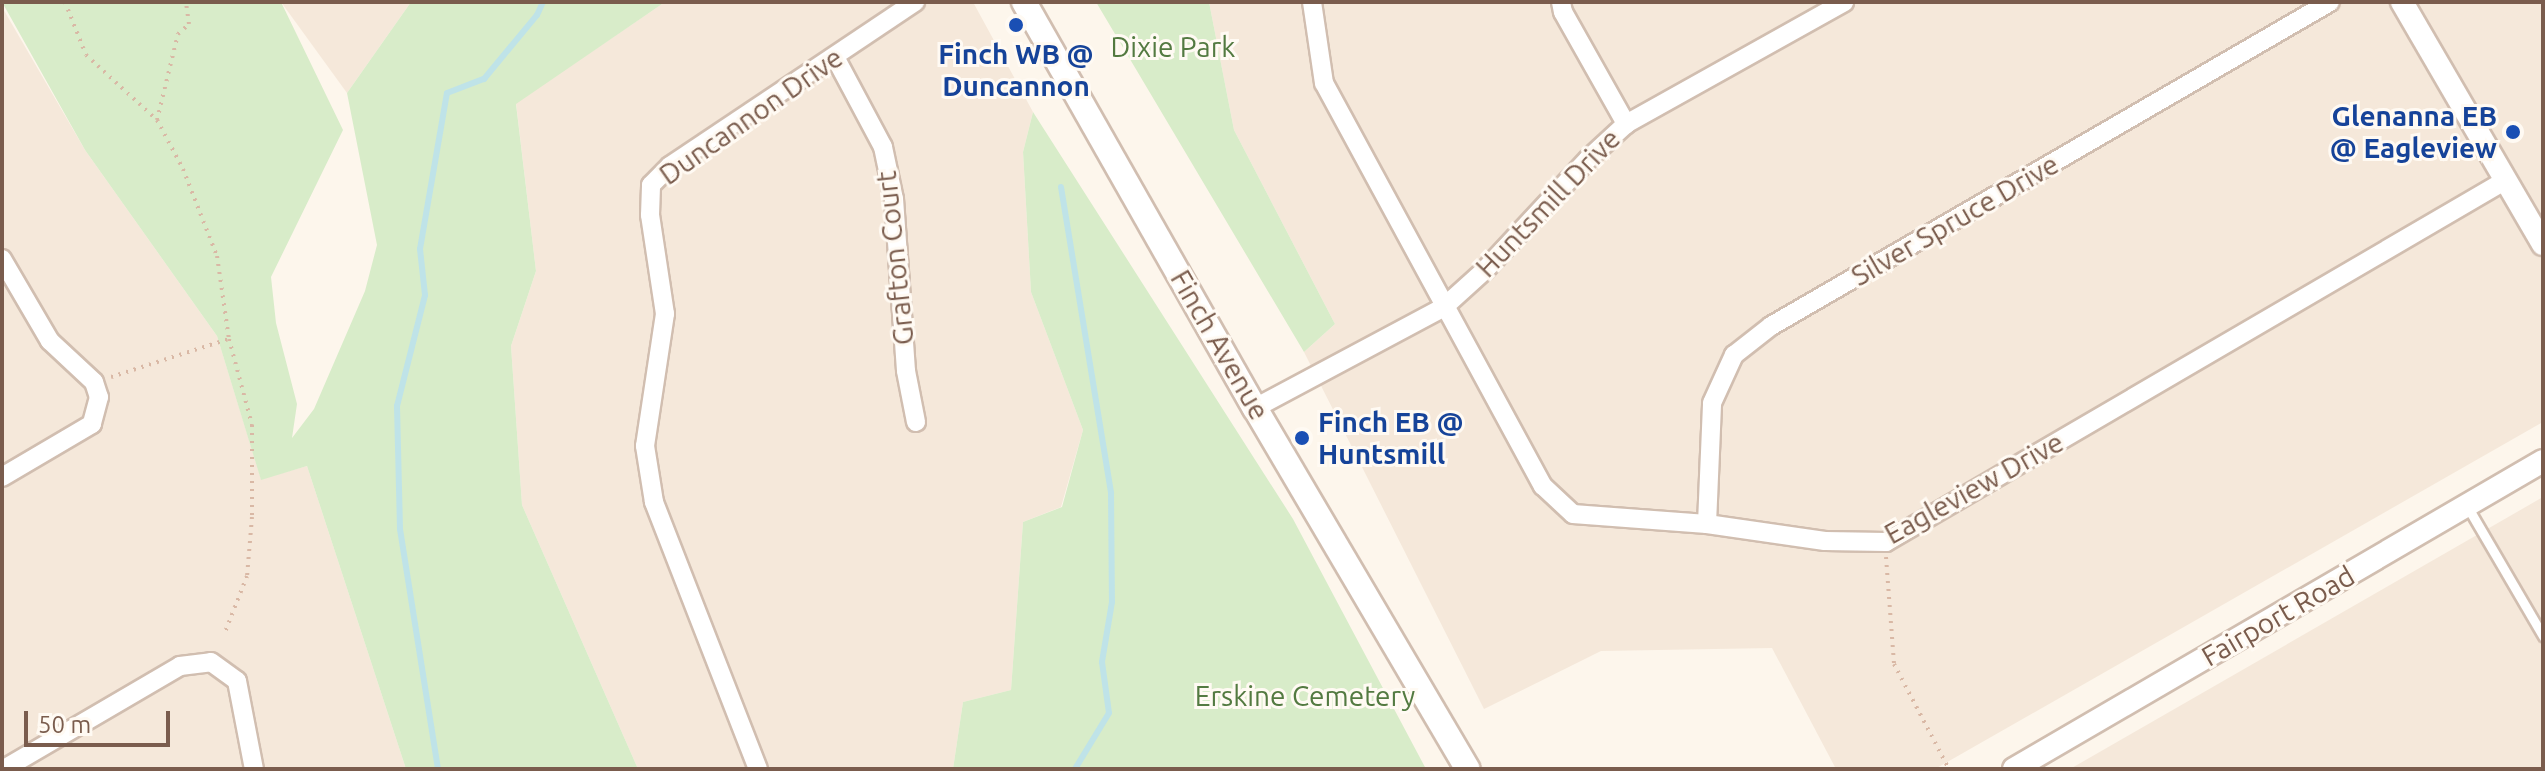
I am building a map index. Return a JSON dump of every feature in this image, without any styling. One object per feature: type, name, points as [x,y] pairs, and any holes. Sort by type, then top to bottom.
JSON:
[{"type":"main road","name":"Finch Avenue","points":[[1024,2],[1461,767]]},
{"type":"street","name":"Duncannon Drive","points":[[758,769],[654,502],[645,446],[665,314],[650,215],[651,185],[670,166],[915,2]]},
{"type":"street","name":"Eagleview Drive","points":[[1312,2],[1324,83],[1543,486],[1573,514],[1707,524],[1825,541],[1886,542],[2506,180]]},
{"type":"street","points":[[1561,2],[1563,12],[1626,124]]},
{"type":"street","name":"Silver Spruce Drive","points":[[1707,524],[1712,403],[1734,355],[1771,326],[2330,2]]},
{"type":"street","points":[[2402,2],[2543,244]]},
{"type":"street","name":"Huntsmill Drive","points":[[1255,408],[1444,307],[1485,270],[1588,159],[1626,124],[1841,3]]},
{"type":"street","name":"Grafton Court","points":[[835,57],[883,147],[894,199],[906,371],[916,422]]},
{"type":"street","points":[[2,259],[50,341],[94,382],[99,397],[92,424],[2,477]]},
{"type":"street","name":"Fairport Road","points":[[2014,769],[2543,461]]},
{"type":"street","points":[[4,769],[180,666],[211,662],[237,681],[254,769]]},
{"type":"lane","points":[[2467,506],[2543,636]]},
{"type":"path","points":[[65,2],[86,55],[157,120],[183,169],[217,256],[229,339],[252,425],[252,517],[247,576],[225,632]]},
{"type":"path","points":[[157,120],[178,34],[189,24],[186,2]]},
{"type":"path","points":[[94,382],[229,339]]},
{"type":"path","points":[[1886,542],[1894,664],[1949,769]]},
{"type":"shaded area","points":[[281,2],[411,2],[347,93]]},
{"type":"shaded area","points":[[665,2],[973,2],[1033,112],[1023,152],[1031,292],[1083,430],[1061,507],[1023,522],[1011,690],[963,702],[953,769],[638,769],[522,505],[511,346],[536,271],[516,103]]},
{"type":"shaded area","points":[[1209,2],[2543,2],[2543,422],[1935,769],[1836,769],[1772,648],[1601,651],[1484,709],[1304,352],[1335,324],[1234,130]]},
{"type":"shaded area","points":[[2,7],[85,150],[217,336],[261,479],[307,466],[406,769],[2,769]]},
{"type":"shaded area","points":[[2543,497],[2543,769],[2070,769]]},
{"type":"green space","points":[[2,2],[281,2],[343,130],[271,277],[276,323],[297,404],[292,438],[314,409],[365,291],[377,245],[347,93],[411,2],[665,2],[516,104],[536,271],[511,346],[522,505],[638,769],[406,769],[307,466],[261,480],[217,336],[85,150]]},
{"type":"green space","name":"Dixie Park","points":[[1096,2],[1209,2],[1234,130],[1335,324],[1304,352]]},
{"type":"green space","name":"Erskine Cemetery","points":[[1033,112],[1293,519],[1426,769],[953,769],[963,702],[1011,690],[1023,522],[1062,507],[1083,430],[1031,292],[1023,152]]},
{"type":"waterway","points":[[438,769],[400,529],[397,406],[425,295],[420,249],[447,93],[484,79],[537,15],[543,2]]},
{"type":"waterway","points":[[1061,187],[1111,493],[1112,602],[1102,662],[1109,713],[1075,769]]},
{"type":"place","name":"Finch WB @ Duncannon","points":[[1016,25]]},
{"type":"place","name":"Glenanna EB @ Eagleview","points":[[2513,132]]},
{"type":"place","name":"Finch EB @ Huntsmill","points":[[1302,438]]}]
